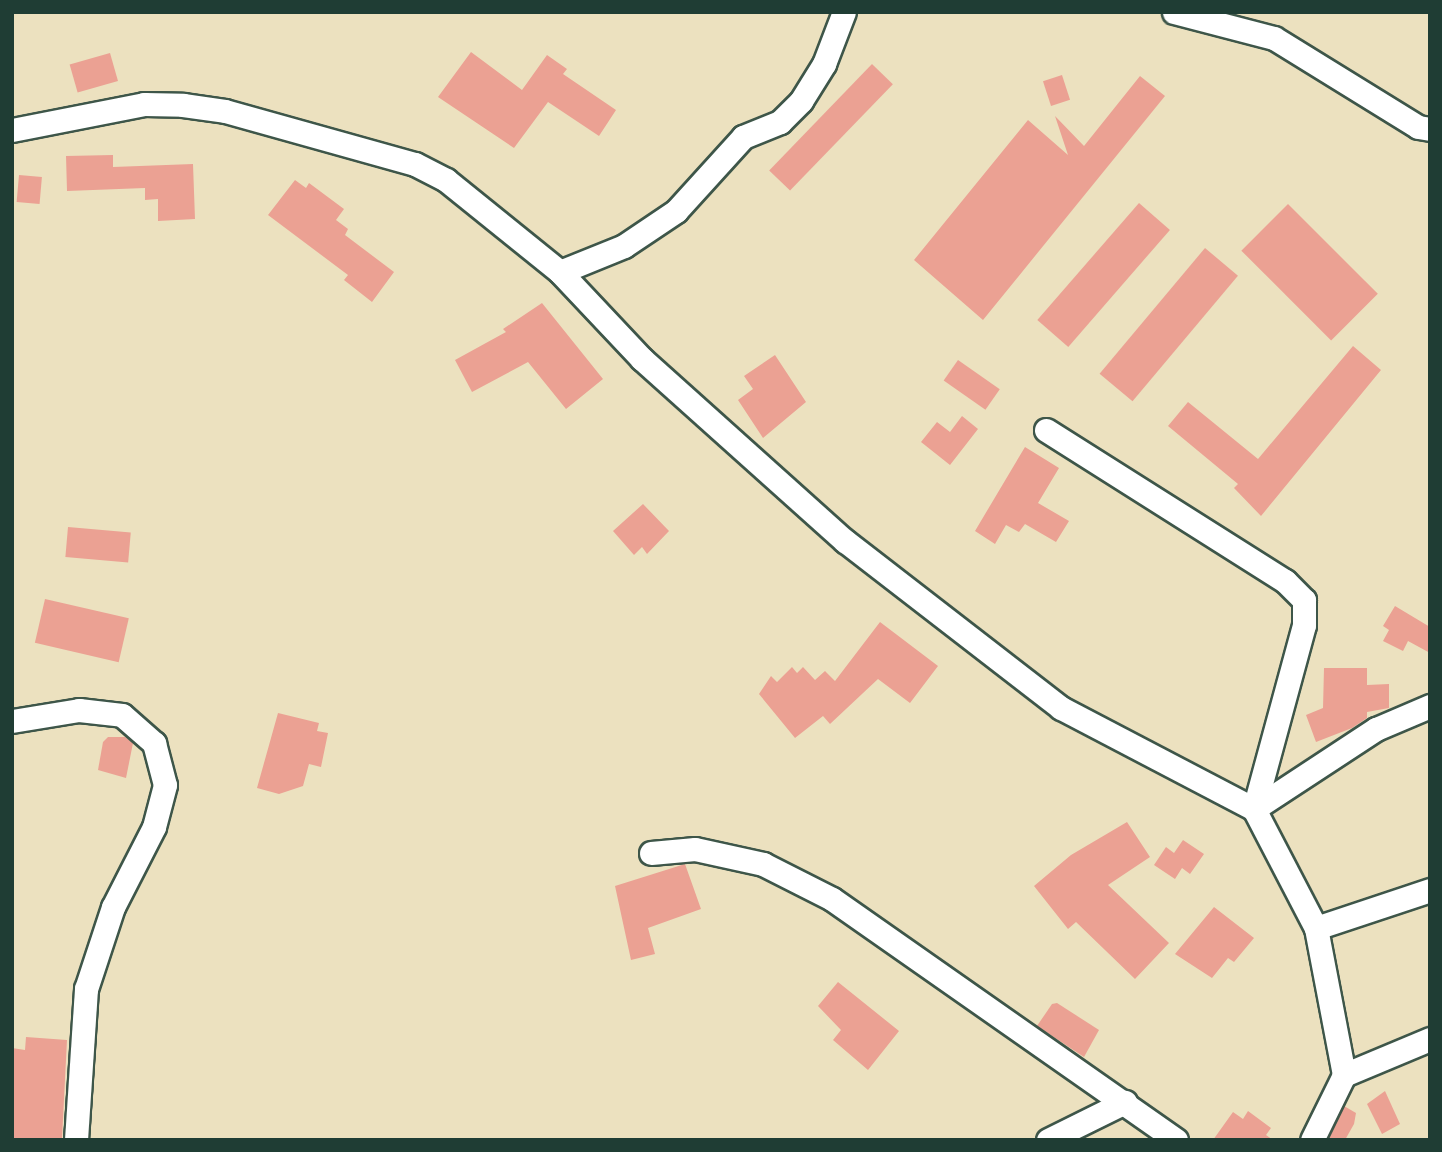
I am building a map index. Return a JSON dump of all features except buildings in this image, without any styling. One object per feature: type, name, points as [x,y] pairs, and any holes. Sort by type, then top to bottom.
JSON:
[{"type":"street","points":[[560,272],[624,246],[676,211],[743,137],[780,122],[801,101],[824,64],[844,12]]},
{"type":"street","points":[[1174,12],[1274,38],[1418,127],[1430,129]]},
{"type":"street","points":[[12,130],[144,104],[225,111],[415,164],[446,180],[560,272],[642,359],[845,541],[1062,708],[1254,810],[1316,928],[1344,1075],[1312,1140]]},
{"type":"street","points":[[1046,430],[1285,581],[1304,600],[1304,625],[1254,810]]},
{"type":"street","points":[[1254,810],[1376,729],[1430,706]]},
{"type":"street","points":[[12,721],[79,710],[121,715],[154,743],[165,785],[154,827],[113,907],[86,989],[76,1140]]},
{"type":"street","points":[[651,853],[695,849],[763,864],[832,900],[1176,1140]]},
{"type":"street","points":[[1316,928],[1430,890]]},
{"type":"street","points":[[1344,1075],[1430,1039]]},
{"type":"street","points":[[1048,1140],[1125,1102]]}]
